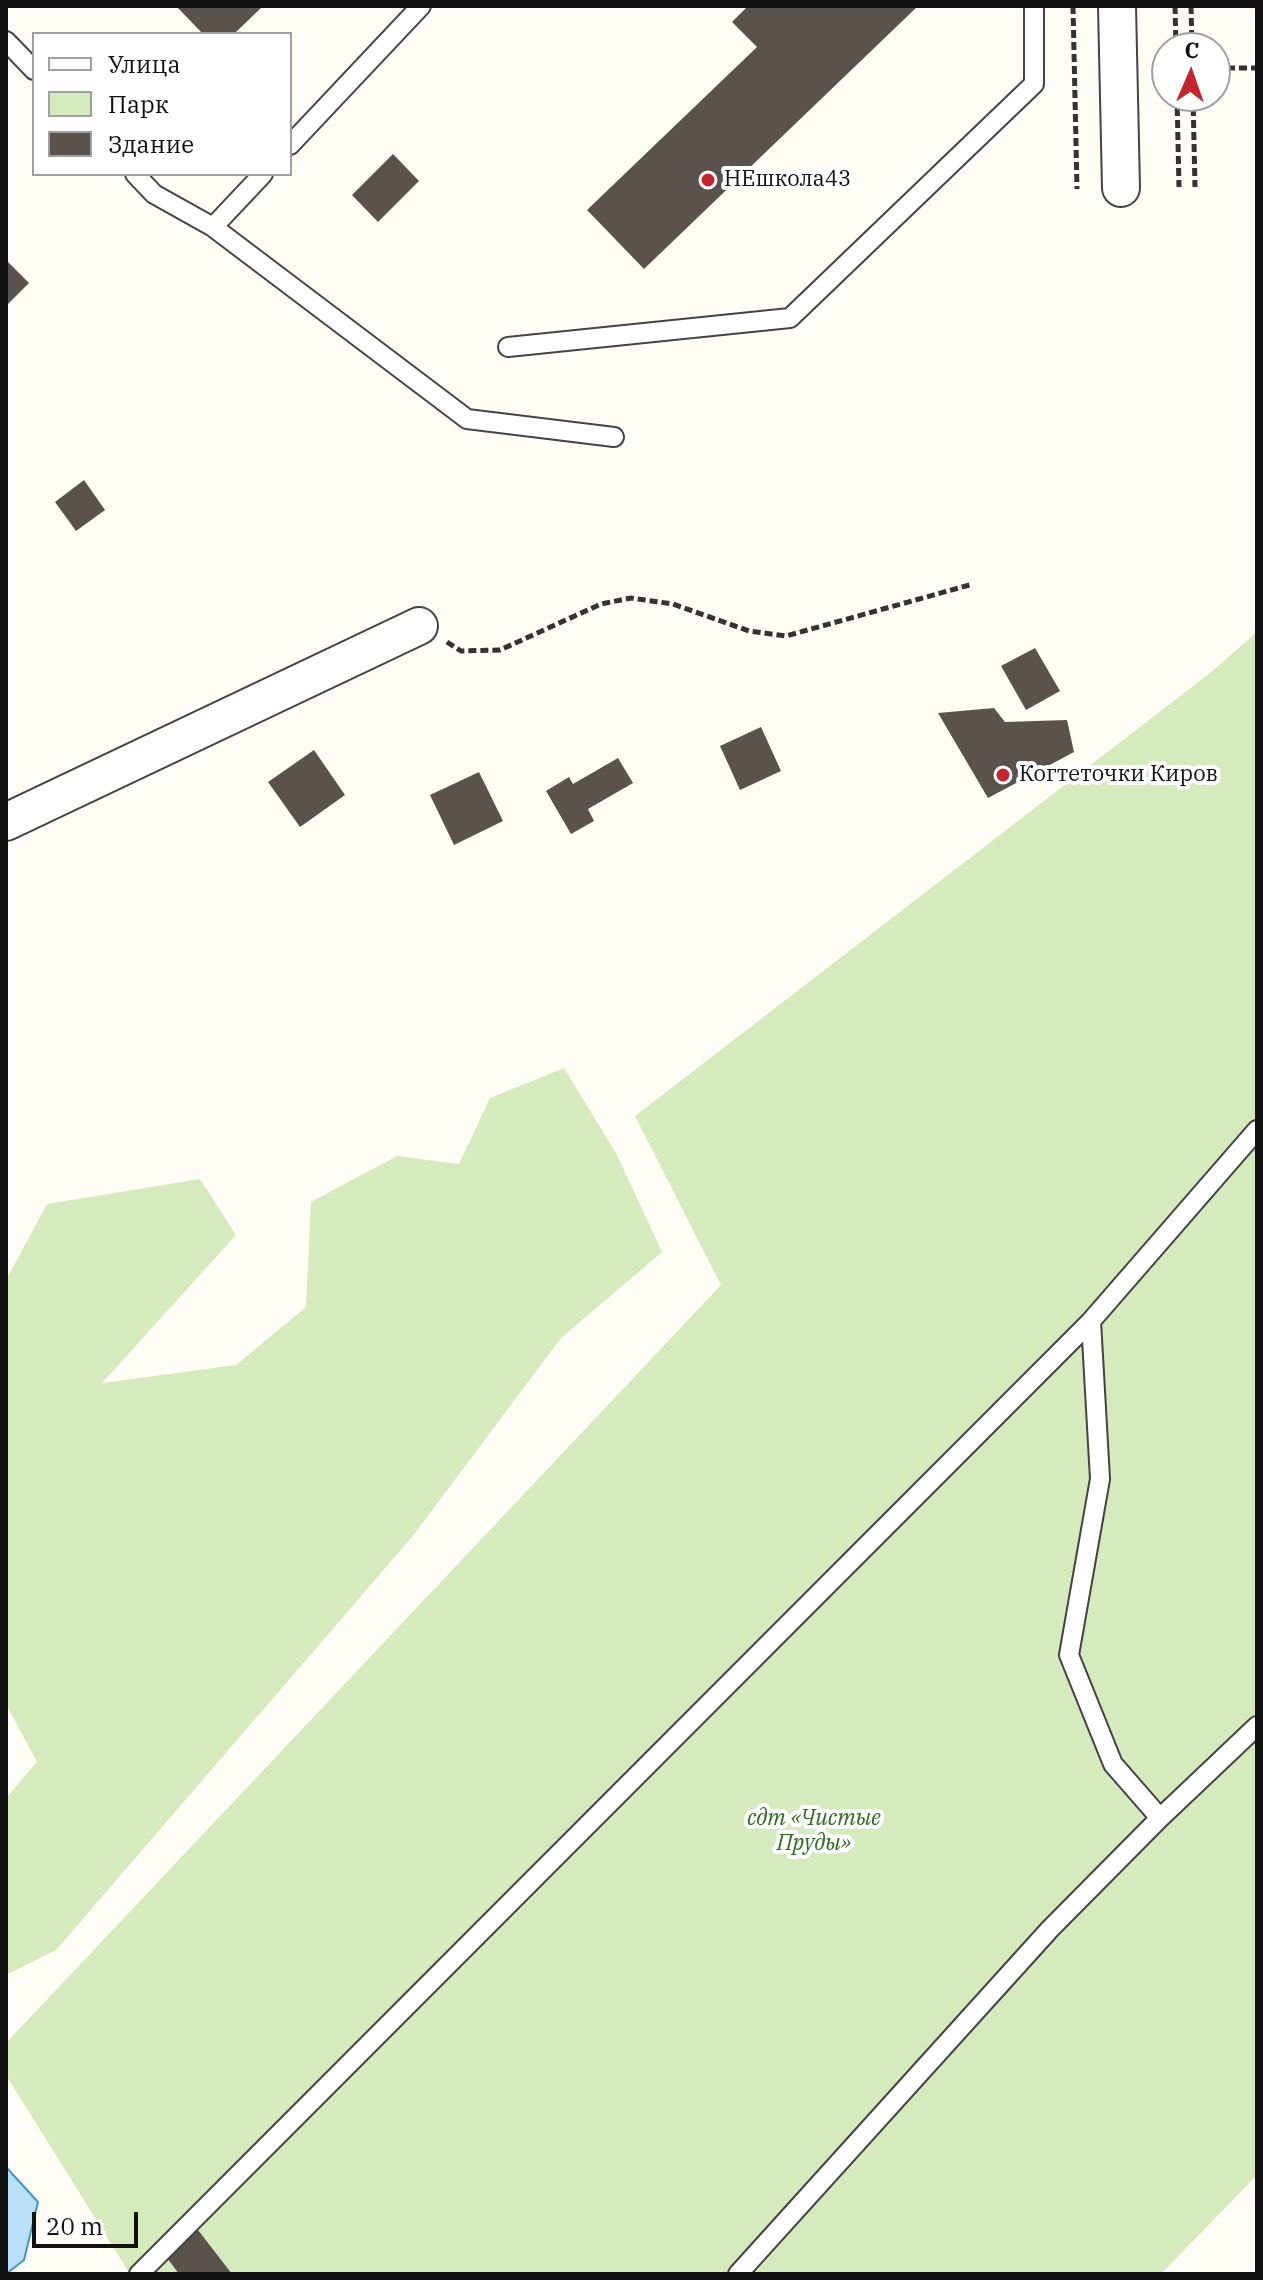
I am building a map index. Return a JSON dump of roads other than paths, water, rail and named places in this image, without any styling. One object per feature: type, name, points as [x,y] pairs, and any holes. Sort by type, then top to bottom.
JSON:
[{"type":"street","points":[[1117,6],[1121,188]]},
{"type":"street","points":[[6,822],[419,626]]},
{"type":"lane","points":[[292,143],[421,6]]},
{"type":"lane","points":[[508,347],[790,318],[1034,84],[1034,6]]},
{"type":"lane","points":[[6,41],[32,68]]},
{"type":"lane","points":[[137,176],[154,194],[213,227],[467,419],[614,437]]},
{"type":"lane","points":[[213,227],[261,176]]},
{"type":"lane","points":[[139,2274],[1091,1321],[1257,1130]]},
{"type":"lane","points":[[1091,1321],[1100,1479],[1069,1655],[1113,1764],[1160,1818]]},
{"type":"lane","points":[[738,2274],[1050,1929],[1257,1726]]},
{"type":"water","points":[[6,2167],[38,2202],[24,2260],[6,2274]]},
{"type":"place","name":"НЕшкола43","points":[[708,180]]},
{"type":"place","name":"Когтеточки Киров","points":[[1003,775]]},
{"type":"park label","name":"сдт «Чистые Пруды»","points":[[814,1832]]}]
